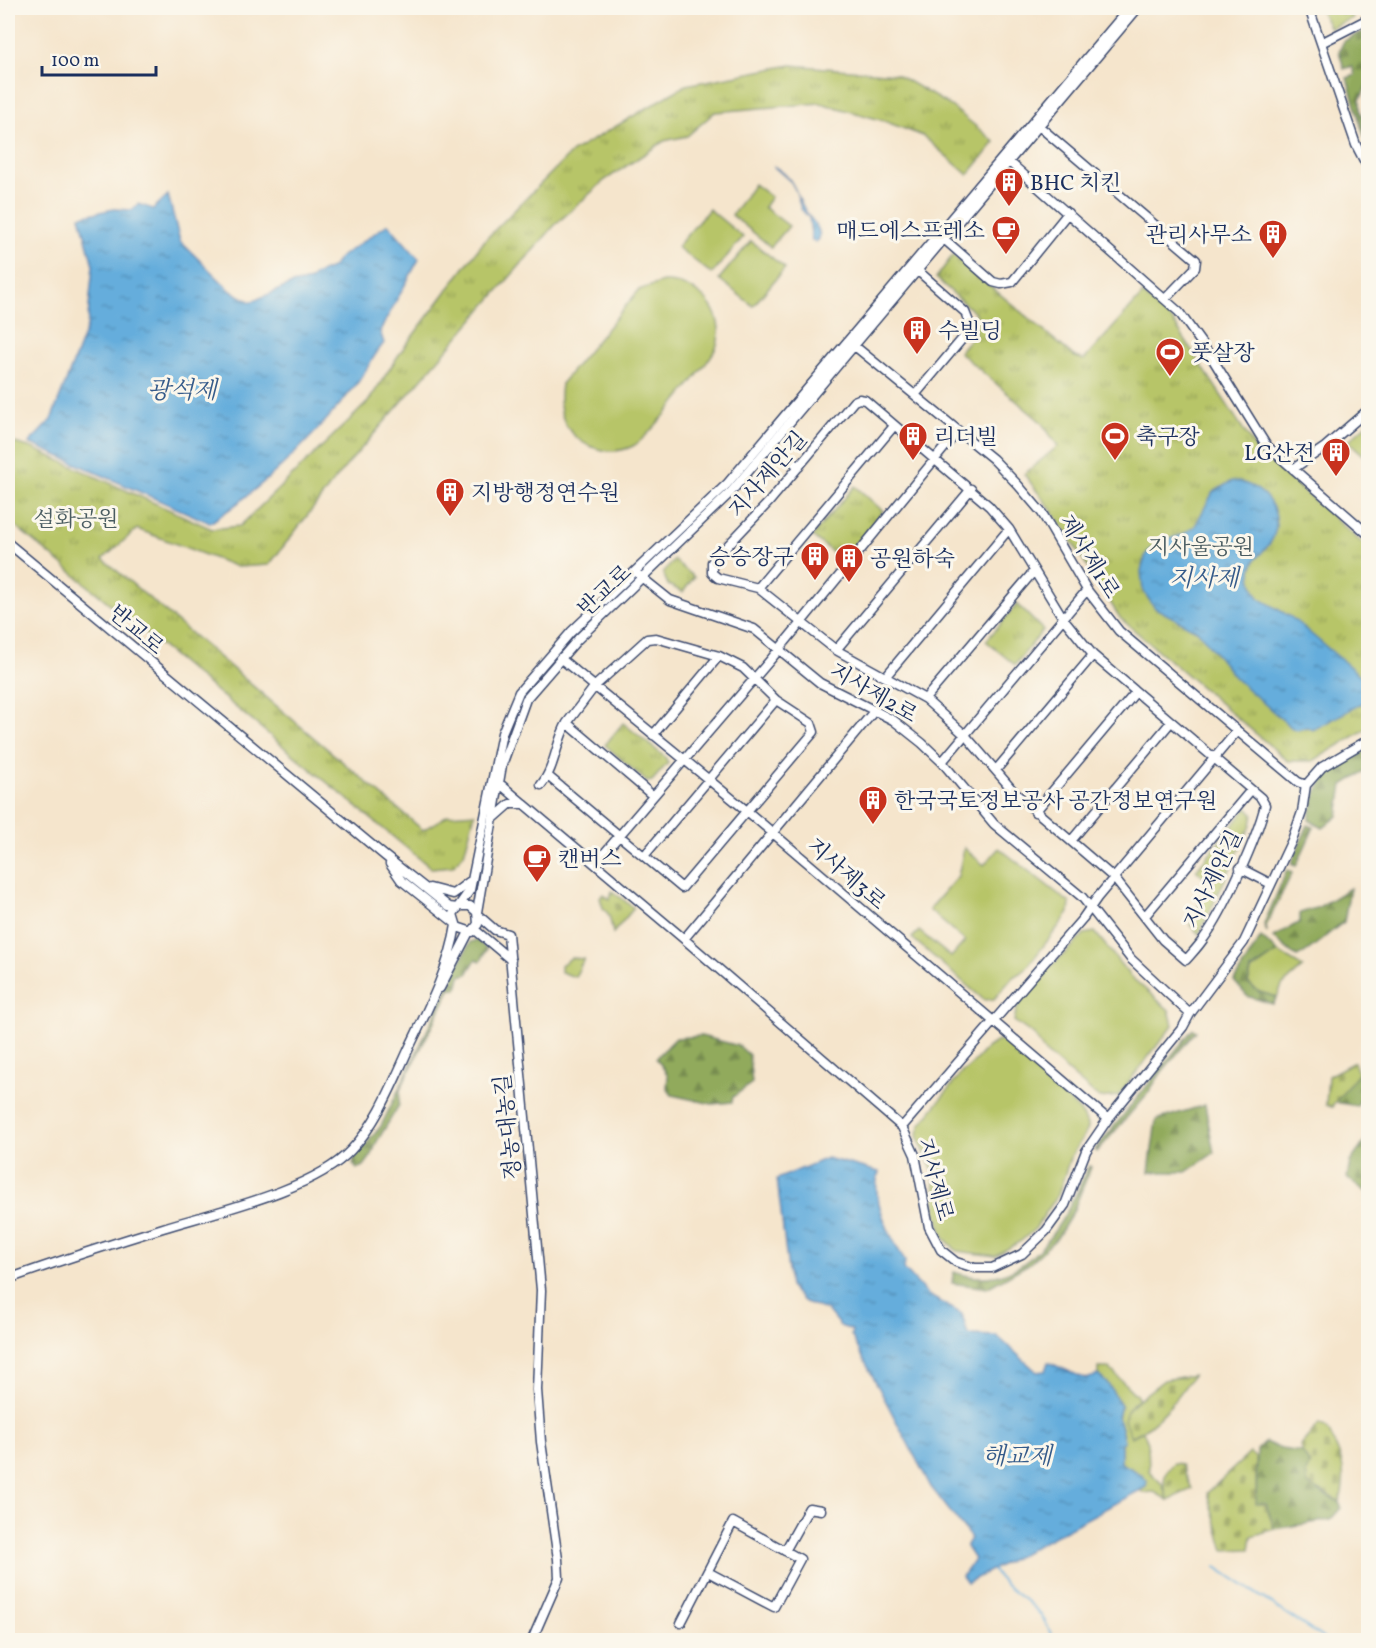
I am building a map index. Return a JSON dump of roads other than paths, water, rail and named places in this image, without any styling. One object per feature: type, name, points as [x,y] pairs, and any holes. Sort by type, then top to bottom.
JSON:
[{"type":"street","points":[[852,343],[944,239],[1129,8]]},
{"type":"street","points":[[852,343],[1007,160],[1040,127],[1138,8]]},
{"type":"street","points":[[1309,8],[1323,42],[1354,139],[1368,168]]},
{"type":"street","points":[[1323,42],[1368,19]]},
{"type":"street","points":[[1040,127],[1196,260],[1195,268],[1165,299]]},
{"type":"street","points":[[1007,160],[1186,320],[1266,445],[1368,534]]},
{"type":"street","points":[[944,239],[993,282],[1001,284],[1012,282],[1068,213]]},
{"type":"street","points":[[915,394],[963,338],[969,322],[965,312],[917,270]]},
{"type":"street","name":"제사제1로","points":[[852,343],[993,459],[1041,513],[1087,590],[1130,641],[1298,782],[1306,785]]},
{"type":"street","name":"반교로","points":[[478,914],[491,820],[499,783],[509,741],[526,699],[560,658],[711,512],[772,444],[852,343]]},
{"type":"street","name":"반교로","points":[[8,543],[448,907],[460,907],[470,890],[469,882],[502,733],[519,692],[553,651],[727,484],[852,343]]},
{"type":"street","name":"지사제안길","points":[[865,400],[936,459],[971,489],[1009,529],[1063,618],[1093,655],[1251,790],[1264,805],[1240,868],[1213,925],[1186,960],[1163,940],[1114,878],[1035,812],[965,735],[925,699],[836,650],[758,588],[718,578],[712,573],[712,562],[799,467],[854,401],[865,400]]},
{"type":"street","points":[[1293,469],[1325,447],[1368,410]]},
{"type":"street","points":[[758,588],[894,426]]},
{"type":"street","points":[[595,864],[958,431]]},
{"type":"street","points":[[772,444],[799,467]]},
{"type":"street","points":[[836,650],[971,489]]},
{"type":"street","points":[[886,676],[1009,529]]},
{"type":"street","points":[[925,699],[1034,571]]},
{"type":"street","name":"지사제2로","points":[[636,572],[670,600],[754,629],[820,683],[893,720],[942,762],[999,829],[1091,906],[1131,959],[1190,1014]]},
{"type":"street","points":[[942,762],[1087,590]]},
{"type":"street","points":[[541,785],[549,777],[560,734],[567,723],[595,686],[647,639],[656,638],[719,656],[743,668],[776,700],[811,723],[814,732],[682,888],[549,777]]},
{"type":"street","points":[[996,770],[1093,655]]},
{"type":"street","points":[[653,735],[719,656]]},
{"type":"street","name":"지사제3로","points":[[560,658],[747,811],[1108,1119]]},
{"type":"street","points":[[1035,812],[1135,693]]},
{"type":"street","points":[[644,856],[776,700]]},
{"type":"street","points":[[684,939],[875,710]]},
{"type":"street","points":[[1071,840],[1171,722]]},
{"type":"street","points":[[567,723],[652,795]]},
{"type":"street","points":[[902,1127],[1083,918],[1237,730]]},
{"type":"street","points":[[1306,785],[1322,767],[1368,740]]},
{"type":"street","name":"지사제로","points":[[499,783],[902,1127],[915,1155],[929,1227],[934,1239],[941,1250],[956,1262],[975,1268],[992,1268],[1022,1254],[1056,1219],[1065,1205],[1086,1150],[1108,1119],[1183,1027],[1190,1014],[1239,949],[1272,884],[1302,812],[1306,785]]},
{"type":"street","name":"지사제안길","points":[[1145,916],[1251,790]]},
{"type":"street","points":[[491,820],[510,804],[522,804]]},
{"type":"street","name":"반교로","points":[[385,856],[401,880],[455,924]]},
{"type":"street","points":[[1240,868],[1272,884]]},
{"type":"street","points":[[424,886],[453,894],[469,882]]},
{"type":"street","points":[[8,1279],[278,1192],[340,1160],[351,1151],[374,1120],[433,998],[452,948],[455,924],[453,914],[460,907],[471,906],[495,930],[508,938]]},
{"type":"street","points":[[433,998],[437,995],[478,924],[478,914]]},
{"type":"street","points":[[455,924],[462,930],[472,931],[492,943],[511,960]]},
{"type":"street","points":[[492,943],[508,938]]},
{"type":"street","name":"정농대농길","points":[[508,938],[541,1290],[537,1390],[541,1442],[549,1486],[559,1578],[532,1641]]},
{"type":"street","points":[[785,1551],[808,1508],[822,1510]]},
{"type":"street","points":[[681,1623],[733,1522],[800,1559],[774,1607],[708,1572]]},
{"type":"water","points":[[773,166],[786,175],[790,180],[795,189],[791,182]]},
{"type":"water","points":[[796,192],[819,231],[819,239],[816,242],[812,241],[809,218],[801,209]]},
{"type":"water","name":"광석제","points":[[168,195],[180,241],[231,291],[251,302],[292,284],[311,280],[314,275],[332,268],[339,258],[388,224],[419,259],[380,331],[384,343],[356,385],[288,460],[251,493],[210,523],[29,443],[51,420],[87,327],[93,265],[80,216],[114,209],[132,210],[138,204],[153,209]]},
{"type":"water","name":"지사제","points":[[1232,481],[1243,483],[1261,492],[1273,508],[1276,518],[1272,540],[1252,566],[1253,585],[1259,598],[1291,617],[1368,682],[1368,700],[1313,730],[1307,727],[1297,730],[1292,728],[1235,678],[1198,631],[1155,608],[1143,591],[1141,571],[1146,554],[1159,542],[1182,535],[1195,526],[1213,492]]},
{"type":"water","name":"해교제","points":[[827,1158],[879,1172],[877,1193],[879,1205],[888,1230],[905,1261],[904,1269],[928,1295],[962,1314],[968,1335],[997,1336],[1037,1372],[1045,1371],[1048,1362],[1086,1379],[1098,1375],[1108,1384],[1121,1405],[1118,1417],[1124,1441],[1121,1443],[1121,1463],[1141,1474],[1147,1481],[1146,1487],[967,1583],[962,1576],[974,1559],[966,1547],[971,1538],[931,1487],[851,1335],[852,1330],[840,1326],[828,1311],[803,1301],[790,1287],[777,1179]]},
{"type":"waterway","points":[[1216,1567],[1326,1640]]},
{"type":"waterway","points":[[993,1570],[1009,1588],[1041,1615],[1053,1640]]},
{"type":"place","name":"BHC 치킨","points":[[1009,208]]},
{"type":"place","name":"매드에스프레소","points":[[1006,256]]},
{"type":"place","name":"관리사무소","points":[[1273,260]]},
{"type":"place","name":"수빌딩","points":[[917,356]]},
{"type":"place","name":"풋살장","points":[[1170,378]]},
{"type":"place","name":"리더빌","points":[[913,462]]},
{"type":"place","name":"축구장","points":[[1115,462]]},
{"type":"place","name":"LG산전","points":[[1336,478]]},
{"type":"place","name":"지방행정연수원","points":[[450,518]]},
{"type":"place","name":"승승장구","points":[[815,582]]},
{"type":"place","name":"공원하숙","points":[[849,584]]},
{"type":"place","name":"한국국토정보공사 공간정보연구원","points":[[873,826]]},
{"type":"place","name":"캔버스","points":[[537,884]]},
{"type":"park label","name":"설화공원","points":[[76,518]]},
{"type":"park label","name":"지사울공원","points":[[1201,546]]}]
